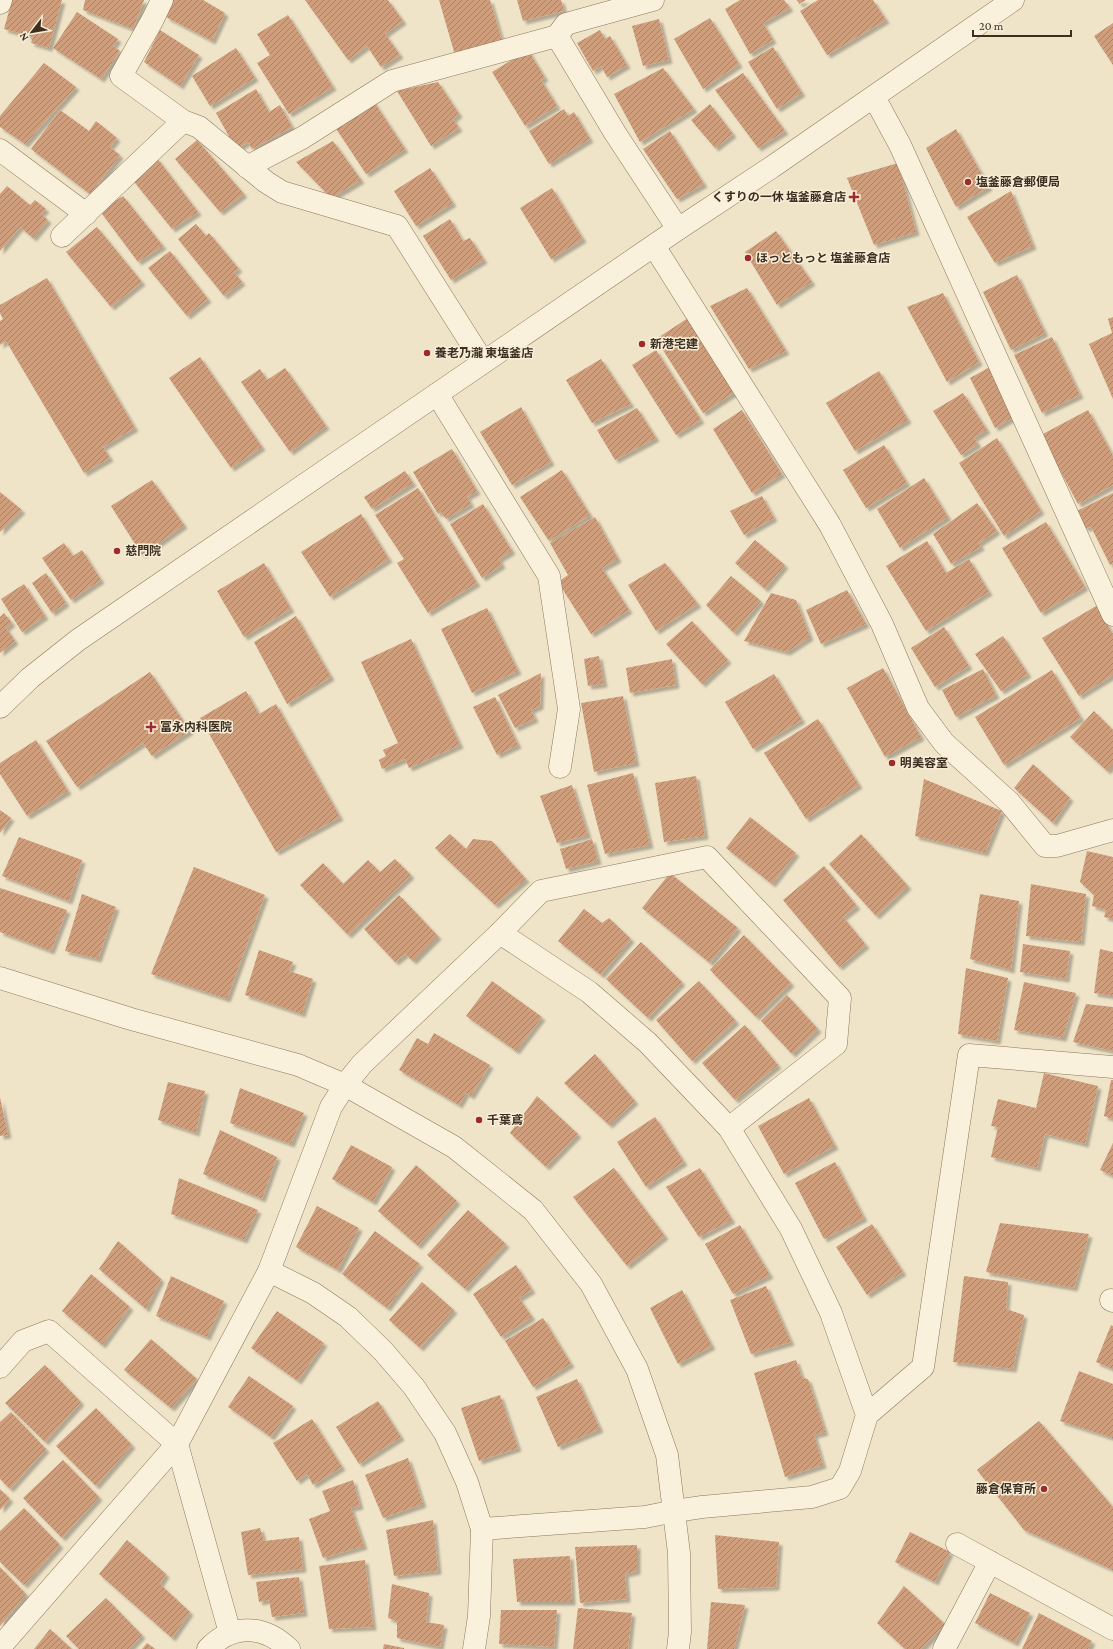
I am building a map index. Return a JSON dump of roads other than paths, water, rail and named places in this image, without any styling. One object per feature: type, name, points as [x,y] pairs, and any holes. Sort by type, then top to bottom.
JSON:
[{"type":"street","points":[[162,0],[121,76],[183,121],[199,127],[282,192],[398,226],[483,362]]},
{"type":"street","points":[[247,166],[302,138],[392,81],[557,36],[566,24],[653,0]]},
{"type":"street","points":[[0,707],[30,678],[78,640],[678,229],[772,168],[1013,0]]},
{"type":"street","points":[[557,36],[615,133],[678,229]]},
{"type":"street","points":[[874,97],[900,145],[1113,615]]},
{"type":"street","points":[[62,236],[183,121]]},
{"type":"street","points":[[0,150],[86,214]]},
{"type":"street","points":[[654,246],[830,525],[882,624],[918,708],[944,743],[1008,802],[1045,846],[1057,846],[1113,830]]},
{"type":"street","points":[[437,394],[549,576],[569,709],[560,767]]},
{"type":"street","points":[[0,1647],[177,1444],[269,1271],[331,1107],[345,1085],[362,1064],[500,933],[541,891],[707,857],[840,998],[836,1044],[729,1128]]},
{"type":"street","points":[[500,933],[589,992],[648,1043],[729,1128],[790,1228],[831,1313],[867,1415]]},
{"type":"street","points":[[0,978],[131,1019],[298,1065],[345,1085],[454,1147],[533,1210],[591,1284],[637,1370],[667,1455],[680,1553],[680,1632],[678,1649]]},
{"type":"street","points":[[482,1529],[645,1517],[675,1511],[812,1497],[840,1488],[850,1471],[867,1415],[923,1367],[969,1055],[1113,1067]]},
{"type":"street","points":[[269,1271],[313,1293],[348,1317],[383,1351],[414,1387],[448,1440],[467,1482],[482,1529],[479,1616],[474,1649]]},
{"type":"street","points":[[0,1367],[22,1340],[49,1331],[177,1444],[230,1633]]},
{"type":"street","points":[[957,1544],[1113,1629]]},
{"type":"street","points":[[944,1649],[990,1562]]},
{"type":"street","points":[[208,1649],[216,1641],[230,1633],[247,1630],[264,1632],[279,1640],[289,1649]]},
{"type":"place","name":"塩釜藤倉郵便局","points":[[968,182]]},
{"type":"place","name":"くすりの一休 塩釜藤倉店","points":[[854,197]]},
{"type":"place","name":"ほっともっと 塩釜藤倉店","points":[[748,258]]},
{"type":"place","name":"新港宅建","points":[[642,344]]},
{"type":"place","name":"養老乃瀧 東塩釜店","points":[[427,353]]},
{"type":"place","name":"慈門院","points":[[117,551]]},
{"type":"place","name":"冨永内科医院","points":[[151,727]]},
{"type":"place","name":"明美容室","points":[[892,763]]},
{"type":"place","name":"千葉鳶","points":[[479,1120]]},
{"type":"place","name":"藤倉保育所","points":[[1044,1489]]}]
